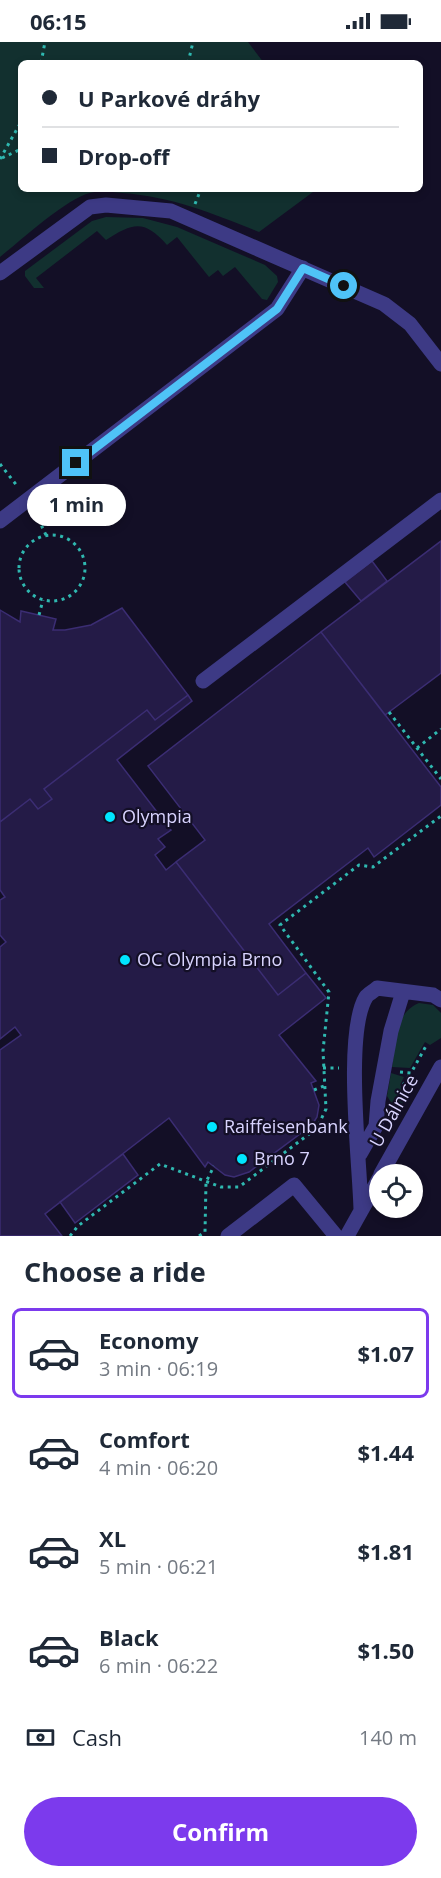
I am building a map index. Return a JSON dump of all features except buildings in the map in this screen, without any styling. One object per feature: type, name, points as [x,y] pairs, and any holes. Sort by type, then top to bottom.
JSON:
[{"type":"street","points":[[0,273],[90,207],[106,205],[171,211],[303,268],[399,313],[441,364]]},
{"type":"street","points":[[0,521],[277,309],[303,268]]},
{"type":"street","points":[[203,681],[441,500]]},
{"type":"street","points":[[361,1210],[355,1068],[357,1023],[367,996],[377,988],[433,995],[441,1000]]},
{"type":"street","points":[[360,1154],[376,1126],[378,1101],[391,1031],[403,992]]},
{"type":"street","name":"U Dálnice","points":[[387,1164],[441,1067]]},
{"type":"street","points":[[228,1236],[294,1185],[336,1236]]},
{"type":"street","name":"U Dálnice","points":[[347,1236],[369,1196]]},
{"type":"path","points":[[42,60],[45,42]]},
{"type":"path","points":[[189,60],[193,42]]},
{"type":"path","points":[[0,159],[18,127]]},
{"type":"path","points":[[0,159],[18,150]]},
{"type":"path","points":[[57,534],[76,544],[85,564],[85,575],[74,594],[64,599],[43,600],[25,588],[18,567],[26,546],[35,539],[57,534]]},
{"type":"path","points":[[39,615],[43,600]]},
{"type":"path","points":[[389,712],[441,779]]},
{"type":"path","points":[[417,748],[441,729]]},
{"type":"path","points":[[70,1236],[78,1226],[160,1164],[221,1187],[239,1187],[317,1128],[326,1109],[323,1051],[329,992],[280,925],[358,865],[373,867],[441,816]]},
{"type":"path","points":[[403,1085],[411,1073]]},
{"type":"path","points":[[314,1090],[324,1086]]},
{"type":"path","points":[[199,1236],[205,1232],[206,1182],[214,1167]]},
{"type":"green space","points":[[0,42],[248,42],[262,60],[18,60],[18,192],[94,192],[80,197],[57,211],[0,257]]},
{"type":"green space","points":[[106,192],[313,192],[259,232],[208,212],[141,195]]},
{"type":"green space","points":[[106,217],[143,218],[177,227],[265,265],[277,276],[278,282],[267,300],[262,299],[235,267],[223,276],[218,270],[209,277],[177,237],[167,245],[152,231],[138,226],[124,230],[106,240],[97,231],[36,278],[44,288],[34,288],[25,276],[25,271],[92,221]]},
{"type":"green space","points":[[419,1003],[433,1005],[441,1013],[441,1038],[430,1045],[425,1042],[410,1068],[392,1067],[401,1022],[405,1014]]},
{"type":"green space","points":[[391,1073],[404,1077],[400,1085],[404,1089],[404,1101],[397,1112],[387,1096]]},
{"type":"place","name":"Olympia","points":[[110,817]]},
{"type":"place","name":"OC Olympia Brno","points":[[125,960]]},
{"type":"place","name":"Raiffeisenbank","points":[[212,1127]]},
{"type":"place","name":"Brno 7","points":[[242,1159]]},
{"type":"route","points":[[76,463],[277,309],[303,268],[344,286]]}]
